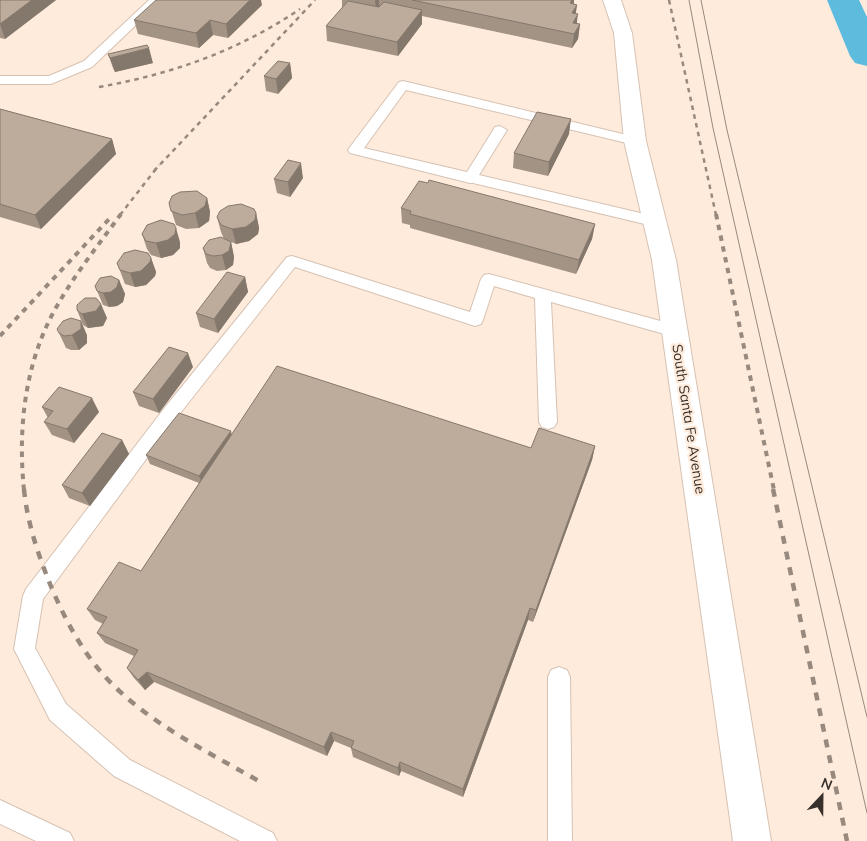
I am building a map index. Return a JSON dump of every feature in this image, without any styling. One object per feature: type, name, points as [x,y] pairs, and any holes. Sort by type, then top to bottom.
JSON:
[{"type":"main road","name":"South Santa Fe Avenue","points":[[612,0],[623,33],[635,141],[664,260],[752,841]]},
{"type":"lane","points":[[0,80],[51,80],[88,64],[156,0]]},
{"type":"lane","points":[[635,141],[403,85],[355,150],[470,179],[653,221]]},
{"type":"lane","points":[[470,179],[500,130]]},
{"type":"lane","points":[[265,841],[122,768],[58,712],[24,649],[33,596],[172,411],[292,261],[475,320],[489,279],[675,331]]},
{"type":"lane","points":[[543,294],[548,422]]},
{"type":"lane","points":[[559,677],[560,841]]},
{"type":"lane","points":[[0,812],[62,841]]},
{"type":"building","points":[[0,0],[32,0],[0,24]]},
{"type":"building","points":[[156,0],[250,0],[226,24],[210,20],[196,33],[134,20]]},
{"type":"building","points":[[412,0],[572,0],[570,3],[577,5],[572,13],[578,14],[573,23],[580,24],[574,34]]},
{"type":"building","points":[[348,1],[379,7],[384,2],[422,10],[397,42],[326,26]]},
{"type":"building","points":[[147,45],[149,48],[110,58],[108,54]]},
{"type":"building","points":[[278,61],[290,63],[276,79],[264,76]]},
{"type":"building","points":[[0,109],[112,139],[35,215],[0,204]]},
{"type":"building","points":[[537,112],[571,119],[549,162],[514,153]]},
{"type":"building","points":[[288,160],[301,163],[288,182],[274,179]]},
{"type":"building","points":[[429,180],[595,224],[579,260],[410,214],[411,211],[401,208],[419,181],[428,183]]},
{"type":"building","points":[[197,191],[207,198],[205,206],[195,213],[182,215],[171,211],[169,203],[172,196],[180,192]]},
{"type":"building","points":[[241,204],[254,209],[256,213],[255,220],[246,227],[232,229],[221,225],[217,217],[220,211],[228,206]]},
{"type":"building","points":[[161,220],[174,224],[176,228],[175,234],[168,240],[156,243],[146,241],[142,234],[147,225]]},
{"type":"building","points":[[221,237],[231,242],[229,251],[222,255],[213,256],[206,254],[203,248],[209,240]]},
{"type":"building","points":[[135,250],[148,253],[151,258],[150,262],[141,271],[130,273],[120,270],[117,263],[124,253]]},
{"type":"building","points":[[227,272],[245,277],[214,319],[196,313]]},
{"type":"building","points":[[111,276],[119,280],[117,287],[111,292],[103,293],[97,291],[95,286],[100,278]]},
{"type":"building","points":[[85,298],[96,298],[101,304],[96,311],[82,314],[77,310],[77,305]]},
{"type":"building","points":[[71,318],[81,321],[81,329],[72,335],[64,336],[57,329],[63,321]]},
{"type":"building","points":[[169,347],[188,353],[153,399],[133,392]]},
{"type":"building","points":[[277,366],[531,448],[539,428],[595,446],[536,610],[530,608],[463,789],[400,762],[398,768],[351,748],[354,741],[331,732],[324,747],[147,672],[138,680],[127,668],[138,650],[97,633],[107,617],[87,609],[119,562],[141,571]]},
{"type":"building","points":[[59,387],[92,398],[67,429],[44,422],[53,411],[42,407]]},
{"type":"building","points":[[179,413],[231,431],[199,476],[146,455]]},
{"type":"building","points":[[102,433],[122,440],[82,493],[62,485]]},
{"type":"waterway","points":[[843,0],[867,56]]},
{"type":"tram line","points":[[689,0],[713,128],[867,813]]},
{"type":"tram line","points":[[701,0],[727,130],[867,717]]},
{"type":"railway","points":[[156,169],[315,0]]},
{"type":"railway","points":[[669,0],[716,215]]},
{"type":"railway","points":[[99,87],[126,82],[204,59],[253,37],[300,9]]},
{"type":"railway","points":[[156,169],[159,165]]},
{"type":"railway","points":[[120,215],[156,169]]},
{"type":"railway","points":[[24,490],[22,468],[23,423],[25,401],[35,357],[59,302],[121,214]]},
{"type":"railway","points":[[716,214],[774,490]]},
{"type":"railway","points":[[0,336],[110,218]]},
{"type":"railway","points":[[24,489],[34,538],[50,584],[76,637],[93,662],[112,684],[165,727],[264,784]]},
{"type":"railway","points":[[773,489],[847,841]]}]
